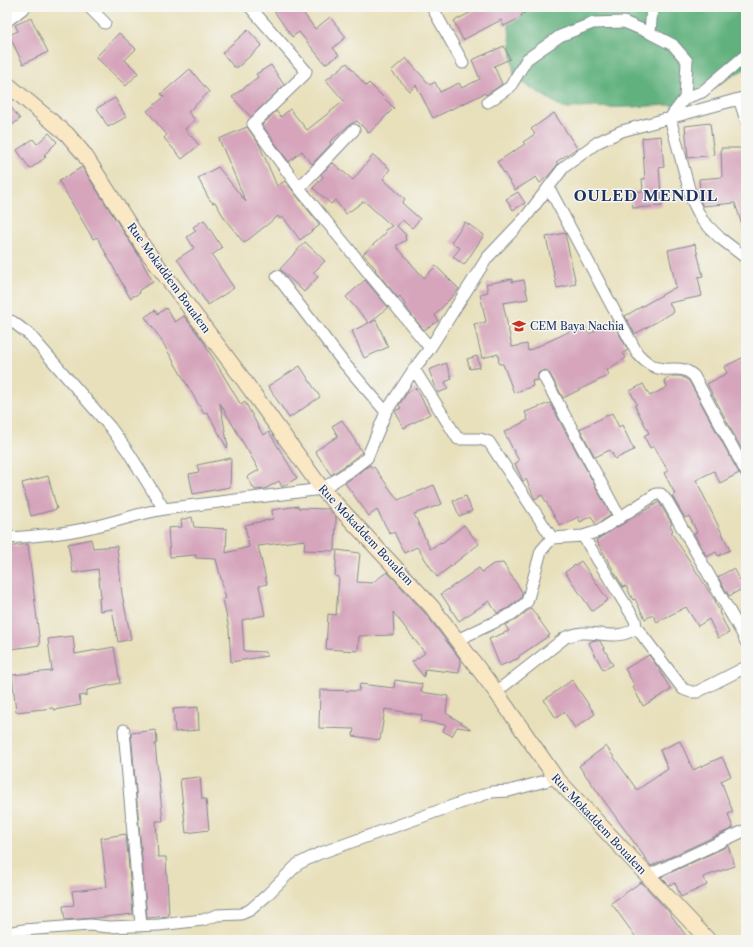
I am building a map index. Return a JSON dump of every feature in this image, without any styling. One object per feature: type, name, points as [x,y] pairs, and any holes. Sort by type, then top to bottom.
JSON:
[{"type":"street","points":[[7,21],[25,7]]},
{"type":"street","points":[[89,7],[104,23]]},
{"type":"street","points":[[250,7],[306,71],[305,74],[253,124],[299,188],[430,348]]},
{"type":"street","points":[[432,7],[463,63]]},
{"type":"street","points":[[650,33],[652,7]]},
{"type":"street","points":[[488,102],[510,87],[527,59],[560,36],[593,23],[624,22],[673,45],[687,62],[685,98]]},
{"type":"street","points":[[670,118],[685,98],[702,92],[746,55]]},
{"type":"street","name":"Rue Mokaddem Boualem","points":[[7,84],[67,134],[84,154],[143,246],[322,489],[432,607],[496,692],[556,778],[708,940]]},
{"type":"street","points":[[7,538],[50,536],[91,528],[164,509],[322,489],[367,458],[386,412],[414,368],[430,348],[487,258],[524,218],[564,167],[598,142],[622,131],[742,98],[746,120]]},
{"type":"street","points":[[670,118],[692,200],[702,220],[720,238],[746,258]]},
{"type":"street","points":[[299,188],[354,130]]},
{"type":"street","points":[[549,188],[637,353],[646,363],[662,369],[687,370],[694,376],[746,472]]},
{"type":"street","points":[[277,276],[343,362],[386,412]]},
{"type":"street","points":[[7,320],[13,322],[30,335],[110,427],[129,453],[164,509]]},
{"type":"street","points":[[414,368],[458,439],[480,439],[489,442],[552,538]]},
{"type":"street","points":[[544,377],[620,518]]},
{"type":"street","points":[[456,640],[512,614],[527,602],[540,551],[552,538],[583,536],[599,531],[656,494],[661,494],[667,501],[746,642]]},
{"type":"street","points":[[583,536],[635,620],[636,627],[683,689],[691,692],[697,692],[746,666]]},
{"type":"street","points":[[496,692],[566,637],[581,633],[623,635],[632,631],[636,627]]},
{"type":"street","points":[[124,730],[141,925]]},
{"type":"street","points":[[7,933],[24,930],[90,925],[109,927],[159,925],[203,920],[217,915],[241,914],[250,910],[266,896],[298,864],[318,854],[491,792],[509,790],[556,778]]},
{"type":"street","points":[[647,876],[746,830]]},
{"type":"green space","points":[[513,7],[746,7],[746,68],[686,104],[632,107],[563,108],[514,77],[508,17]]},
{"type":"building","points":[[279,7],[299,7],[315,29],[330,17],[346,37],[333,48],[339,55],[325,64],[299,32],[292,37],[274,11]]},
{"type":"building","points":[[481,7],[533,7],[521,15],[522,17],[504,26],[501,20],[463,40],[454,21]]},
{"type":"building","points":[[31,18],[48,52],[23,64],[9,35],[18,31],[15,25]]},
{"type":"building","points":[[248,30],[262,45],[238,67],[234,67],[222,53]]},
{"type":"building","points":[[119,33],[136,49],[125,60],[138,73],[126,86],[96,57]]},
{"type":"building","points":[[504,46],[510,59],[494,66],[502,84],[486,95],[485,93],[433,118],[416,85],[410,91],[391,71],[406,58],[430,85],[435,82],[440,92],[459,83],[462,88],[480,79],[472,60]]},
{"type":"building","points":[[347,63],[366,86],[369,83],[394,108],[369,133],[357,121],[349,125],[330,142],[331,144],[312,164],[302,151],[289,162],[262,125],[276,111],[281,117],[290,109],[307,130],[344,101],[326,80]]},
{"type":"building","points":[[271,65],[284,85],[251,117],[232,97],[258,77],[256,74]]},
{"type":"building","points":[[190,69],[209,92],[188,112],[195,120],[185,129],[199,145],[182,159],[164,138],[167,135],[147,111],[164,97],[161,94]]},
{"type":"building","points":[[115,98],[126,117],[108,127],[97,108]]},
{"type":"building","points":[[7,102],[20,119],[7,129]]},
{"type":"building","points":[[554,113],[577,148],[556,162],[558,164],[540,183],[536,177],[515,190],[497,162],[525,144],[523,142],[535,134],[531,129]]},
{"type":"building","points":[[710,123],[714,155],[688,158],[685,126]]},
{"type":"building","points":[[247,127],[259,144],[277,186],[285,181],[320,225],[300,240],[283,217],[280,219],[278,216],[244,243],[225,219],[215,202],[213,203],[209,199],[198,178],[218,167],[246,202],[219,139]]},
{"type":"building","points":[[49,133],[57,142],[44,155],[46,157],[30,169],[17,150],[33,139],[37,144]]},
{"type":"building","points":[[661,136],[664,167],[659,168],[662,206],[633,208],[631,192],[643,191],[642,179],[645,179],[642,138]]},
{"type":"building","points":[[721,148],[743,148],[744,165],[746,165],[746,231],[744,231],[735,203],[703,206],[701,203],[699,179],[722,177]]},
{"type":"building","points":[[373,155],[390,169],[383,179],[405,199],[402,203],[420,219],[412,228],[402,220],[397,226],[406,235],[406,240],[396,246],[424,278],[436,266],[459,289],[435,315],[438,321],[424,330],[409,312],[400,296],[398,298],[363,254],[386,233],[385,230],[392,226],[364,201],[346,214],[335,200],[331,204],[313,188],[323,177],[321,174],[333,163],[353,180]]},
{"type":"building","points":[[82,167],[139,256],[153,282],[139,290],[140,293],[130,298],[97,237],[93,239],[59,181]]},
{"type":"building","points":[[518,192],[525,203],[513,210],[506,199]]},
{"type":"building","points":[[204,220],[222,248],[212,255],[234,288],[208,305],[177,259],[194,248],[187,237],[196,231],[193,227]]},
{"type":"building","points":[[465,222],[484,235],[464,265],[453,257],[460,248],[451,242]]},
{"type":"building","points":[[565,233],[576,284],[557,288],[546,237]]},
{"type":"building","points":[[305,242],[325,261],[313,273],[318,277],[304,292],[280,269]]},
{"type":"building","points":[[695,244],[703,276],[698,277],[702,296],[669,303],[674,312],[635,334],[625,316],[676,287],[668,250]]},
{"type":"building","points":[[512,279],[512,282],[524,280],[528,299],[503,303],[512,347],[527,344],[528,351],[577,328],[578,330],[585,326],[589,334],[612,321],[628,350],[623,353],[626,358],[607,370],[609,375],[563,398],[550,374],[545,370],[538,373],[538,380],[532,381],[533,386],[514,393],[503,364],[499,364],[498,354],[482,358],[474,324],[486,322],[480,294],[488,292],[486,284]]},
{"type":"building","points":[[365,280],[388,307],[370,323],[376,320],[388,347],[364,358],[352,331],[369,323],[346,297]]},
{"type":"building","points":[[166,308],[175,322],[184,316],[203,341],[241,405],[245,402],[263,435],[269,432],[297,478],[282,487],[279,481],[265,489],[255,490],[247,477],[259,470],[220,403],[227,448],[207,412],[204,414],[160,338],[145,317],[155,310],[158,314]]},
{"type":"building","points":[[477,356],[480,367],[470,369],[467,359]]},
{"type":"building","points":[[746,356],[746,457],[707,384],[727,373],[724,367]]},
{"type":"building","points":[[446,363],[452,379],[445,382],[448,389],[438,393],[429,370]]},
{"type":"building","points":[[300,366],[320,397],[289,418],[268,386]]},
{"type":"building","points":[[673,376],[681,376],[689,381],[739,473],[720,483],[714,471],[696,480],[730,550],[718,556],[716,552],[707,557],[694,534],[697,532],[689,516],[685,518],[672,496],[675,494],[664,473],[668,471],[654,446],[650,448],[644,436],[649,433],[635,406],[637,404],[630,391],[643,384],[650,396],[667,387],[664,380]]},
{"type":"building","points":[[416,388],[430,414],[404,428],[395,411],[401,408],[399,405],[407,393]]},
{"type":"building","points":[[550,403],[611,515],[596,525],[591,516],[580,522],[578,517],[560,526],[542,495],[535,499],[526,479],[523,481],[515,464],[519,461],[504,432],[528,420],[525,412]]},
{"type":"building","points":[[612,413],[619,427],[622,425],[634,450],[615,459],[610,450],[595,457],[580,429]]},
{"type":"building","points":[[342,420],[362,452],[331,475],[315,451],[338,436],[332,426]]},
{"type":"building","points":[[231,458],[230,487],[193,494],[189,474],[199,472],[197,465]]},
{"type":"building","points":[[370,465],[372,468],[374,467],[398,500],[434,485],[442,504],[414,514],[430,549],[441,542],[442,543],[464,525],[479,544],[437,577],[417,547],[404,553],[394,532],[390,534],[377,510],[369,516],[345,483]]},
{"type":"building","points":[[48,476],[57,509],[31,516],[22,483]]},
{"type":"building","points":[[466,496],[472,511],[459,516],[453,501]]},
{"type":"building","points":[[659,502],[672,524],[670,525],[673,531],[671,532],[716,602],[715,603],[729,633],[718,638],[709,619],[698,626],[686,607],[657,622],[653,615],[645,619],[635,599],[633,600],[626,586],[623,587],[596,540]]},
{"type":"building","points":[[298,506],[298,508],[329,509],[336,517],[335,551],[304,550],[305,540],[258,546],[267,584],[259,586],[265,615],[242,620],[244,651],[266,652],[267,656],[231,662],[229,629],[223,599],[226,598],[216,559],[196,558],[196,555],[170,557],[168,528],[182,527],[181,520],[192,517],[194,527],[227,529],[226,553],[249,547],[245,525],[273,519],[272,510]]},
{"type":"building","points":[[91,539],[93,548],[117,546],[122,594],[131,639],[118,642],[112,609],[100,611],[99,598],[101,598],[98,569],[73,573],[68,544]]},
{"type":"building","points":[[28,544],[40,645],[12,649],[7,603],[7,547]]},
{"type":"building","points":[[337,550],[360,553],[357,582],[372,583],[387,572],[425,613],[460,659],[459,673],[425,669],[424,677],[412,662],[425,653],[393,612],[394,635],[359,636],[358,651],[326,649],[328,614],[336,615],[339,577],[335,576]]},
{"type":"building","points":[[581,561],[608,600],[592,611],[565,572]]},
{"type":"building","points":[[503,563],[522,592],[521,598],[508,608],[497,613],[489,601],[459,621],[441,594],[479,568],[482,572],[493,564]]},
{"type":"building","points":[[734,568],[744,588],[729,596],[718,577]]},
{"type":"building","points":[[531,608],[550,635],[519,656],[519,658],[500,666],[489,639],[509,631],[505,625],[516,620]]},
{"type":"building","points":[[73,636],[75,654],[114,647],[120,683],[87,690],[87,695],[79,696],[81,705],[54,710],[53,708],[16,712],[12,675],[52,671],[48,639]]},
{"type":"building","points":[[594,640],[600,641],[613,665],[603,670],[589,643]]},
{"type":"building","points":[[649,655],[671,690],[643,706],[633,687],[635,686],[625,669]]},
{"type":"building","points":[[395,680],[422,684],[421,692],[448,696],[446,713],[471,729],[457,727],[452,736],[443,731],[446,725],[421,721],[422,715],[385,709],[380,740],[353,736],[354,729],[319,728],[320,690],[359,691],[360,684],[394,688]]},
{"type":"building","points":[[572,680],[595,714],[575,728],[564,712],[556,718],[544,700]]},
{"type":"building","points":[[198,707],[199,730],[175,732],[173,709]]},
{"type":"building","points":[[156,730],[157,743],[155,744],[163,821],[156,821],[158,857],[166,857],[169,916],[147,918],[131,733]]},
{"type":"building","points":[[680,741],[693,770],[722,757],[731,776],[721,781],[733,812],[728,814],[733,828],[651,866],[579,766],[606,746],[637,790],[668,769],[660,750]]},
{"type":"building","points":[[200,777],[202,799],[206,799],[209,830],[186,833],[180,779]]},
{"type":"building","points":[[126,834],[133,914],[65,920],[63,906],[74,905],[72,891],[107,887],[101,838]]},
{"type":"building","points":[[728,846],[735,866],[703,877],[707,885],[681,897],[675,883],[669,885],[661,877]]},
{"type":"building","points":[[641,882],[669,912],[689,940],[638,940],[611,903]]},
{"type":"place","name":"CEM Baya Nachia","points":[[519,326]]},
{"type":"district","name":"OULED MENDIL","points":[[646,196]]}]
